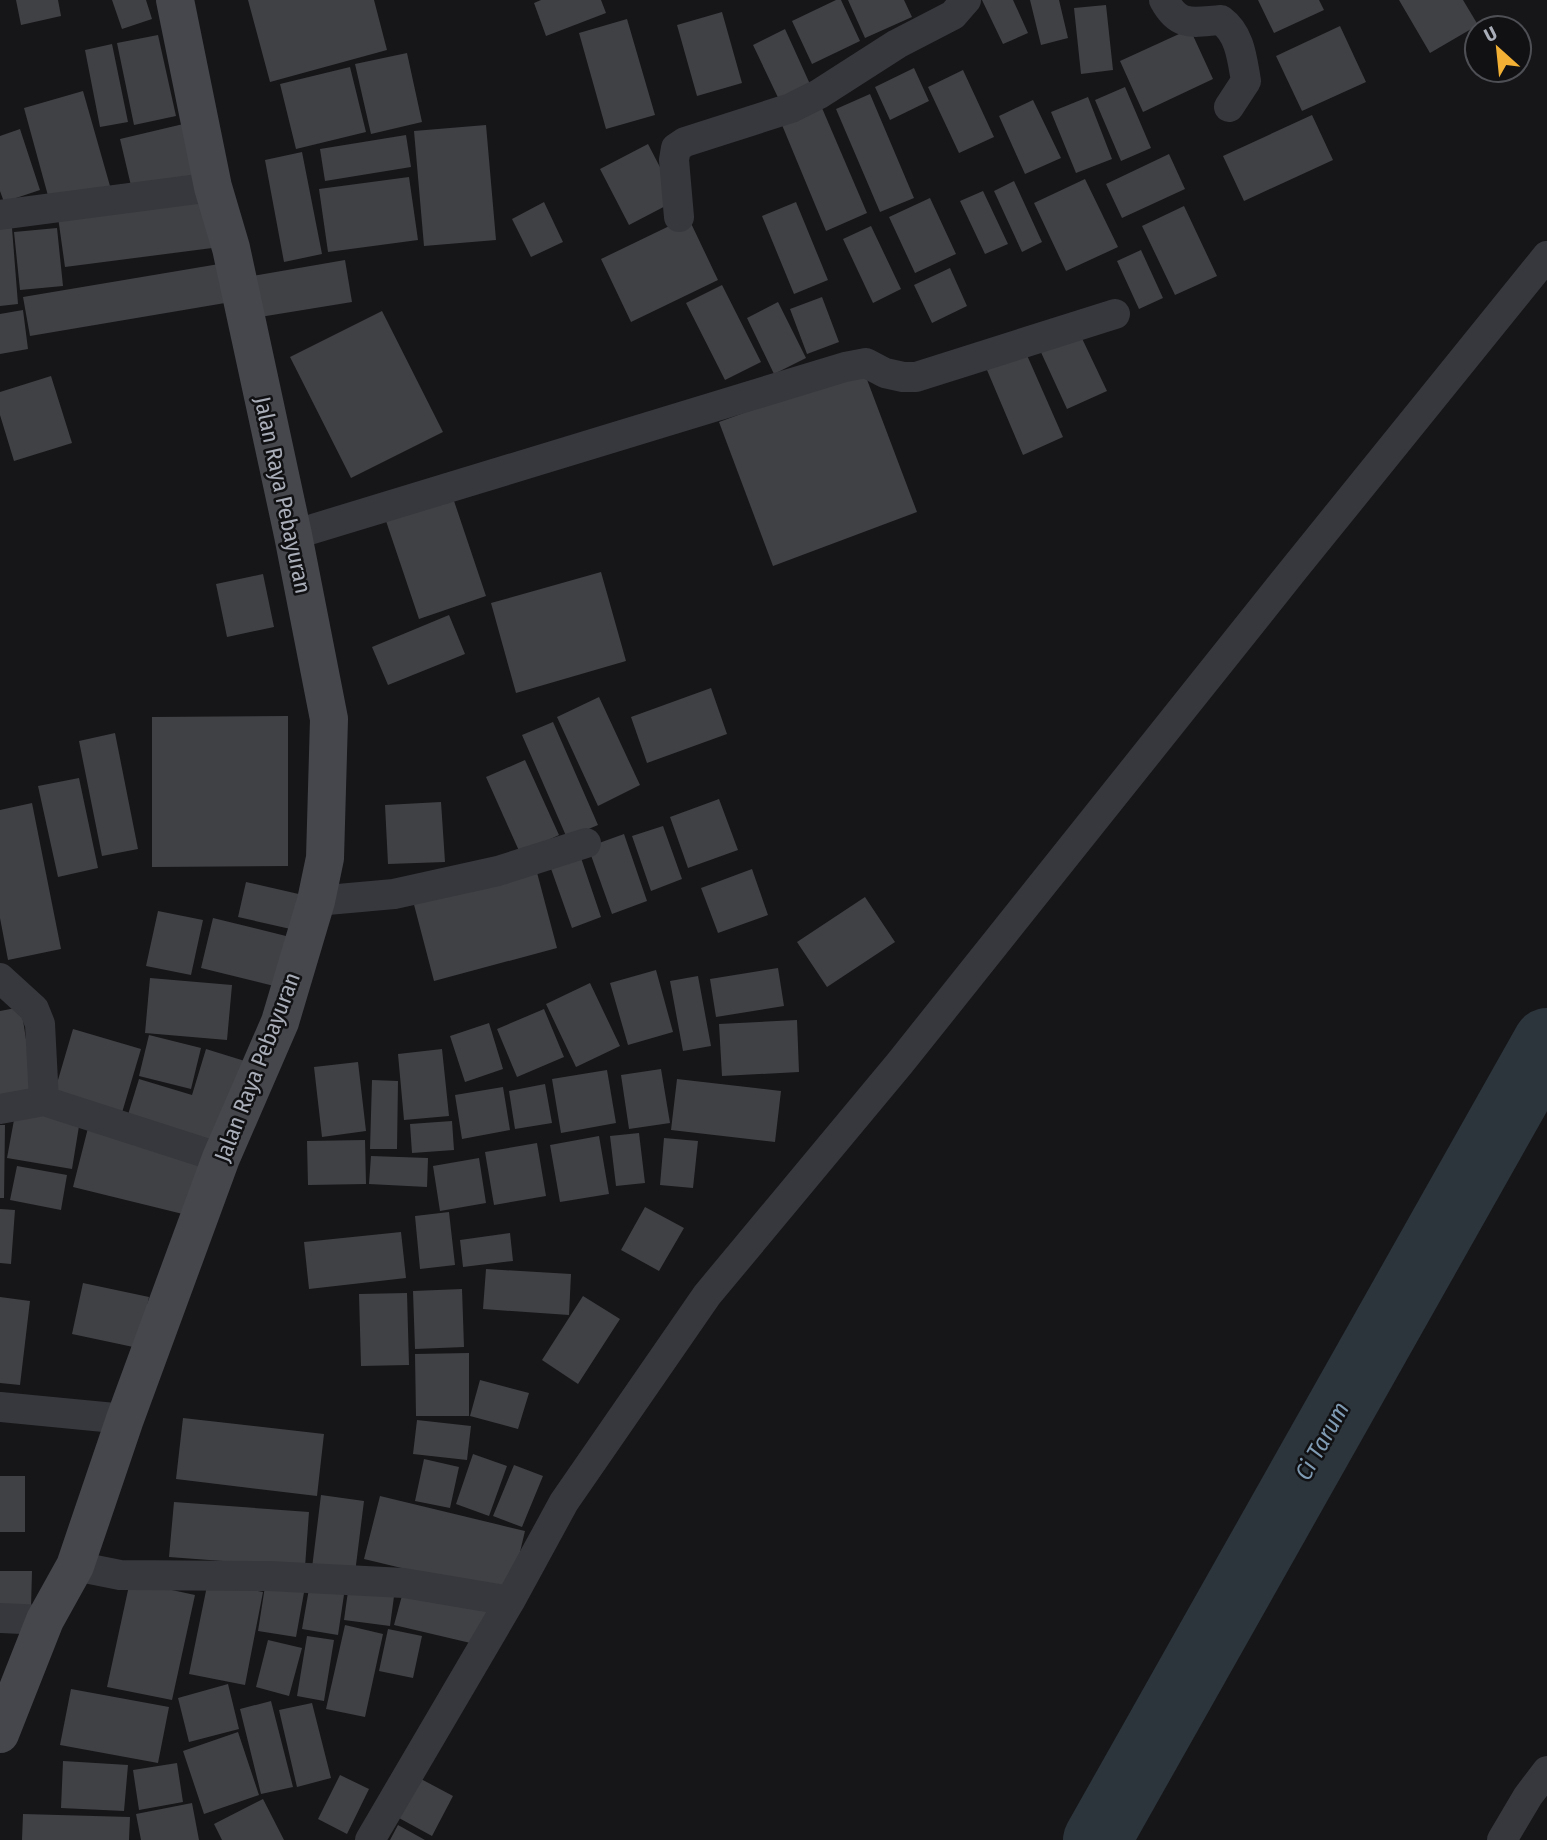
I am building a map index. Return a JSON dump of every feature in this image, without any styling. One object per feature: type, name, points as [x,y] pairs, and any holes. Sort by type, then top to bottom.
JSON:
[{"type":"main road","name":"Jalan Raya Pebayuran","points":[[0,1734],[45,1620],[75,1566],[125,1419],[221,1157],[280,1023],[317,901],[325,858],[329,719],[293,535],[231,248],[214,187],[175,0]]},
{"type":"street","points":[[679,217],[674,160],[676,148],[685,142],[790,108],[819,94],[897,44],[953,15],[966,0]]},
{"type":"street","points":[[1164,0],[1178,19],[1188,23],[1221,20],[1232,28],[1241,53],[1245,81],[1229,107]]},
{"type":"street","points":[[0,215],[214,187]]},
{"type":"street","points":[[370,1840],[564,1503],[707,1294],[900,1063],[1547,256]]},
{"type":"street","points":[[293,535],[845,367],[866,363],[886,373],[916,377],[1115,314]]},
{"type":"street","points":[[317,901],[394,894],[498,871],[586,843]]},
{"type":"street","points":[[0,978],[34,1009],[40,1024],[44,1101]]},
{"type":"street","points":[[0,1109],[44,1101],[221,1157]]},
{"type":"street","points":[[0,1407],[125,1419]]},
{"type":"street","points":[[75,1566],[120,1575],[269,1576],[404,1583],[510,1601]]},
{"type":"street","points":[[0,1618],[45,1620]]},
{"type":"street","points":[[1502,1840],[1528,1796],[1547,1771]]},
{"type":"building","points":[[16,0],[58,0],[61,16],[21,25]]},
{"type":"building","points":[[112,0],[146,0],[152,19],[122,29]]},
{"type":"building","points":[[248,0],[374,0],[387,50],[270,82]]},
{"type":"building","points":[[541,0],[601,0],[606,13],[546,36],[534,3]]},
{"type":"building","points":[[841,0],[860,41],[812,64],[792,21]]},
{"type":"building","points":[[848,0],[904,0],[912,17],[865,38]]},
{"type":"building","points":[[982,0],[1013,0],[1028,33],[1003,44]]},
{"type":"building","points":[[1030,0],[1059,0],[1068,38],[1041,45]]},
{"type":"building","points":[[1258,0],[1319,0],[1324,10],[1274,33]]},
{"type":"building","points":[[1399,0],[1463,0],[1471,14],[1463,14],[1463,34],[1430,53]]},
{"type":"building","points":[[1106,5],[1113,70],[1081,74],[1074,8]]},
{"type":"building","points":[[722,12],[742,83],[697,96],[677,25]]},
{"type":"building","points":[[627,19],[655,115],[606,129],[579,33]]},
{"type":"building","points":[[1340,26],[1366,82],[1302,111],[1276,56]]},
{"type":"building","points":[[785,29],[814,93],[783,108],[753,45]]},
{"type":"building","points":[[1190,29],[1213,79],[1143,112],[1120,61]]},
{"type":"building","points":[[158,35],[176,116],[134,125],[117,43]]},
{"type":"building","points":[[112,44],[128,122],[100,127],[85,50]]},
{"type":"building","points":[[407,53],[422,122],[371,134],[355,64]]},
{"type":"building","points":[[350,67],[366,132],[296,149],[280,84]]},
{"type":"building","points":[[914,68],[929,101],[890,120],[875,87]]},
{"type":"building","points":[[963,70],[994,137],[959,153],[928,87]]},
{"type":"building","points":[[1125,87],[1151,148],[1121,161],[1095,100]]},
{"type":"building","points":[[83,91],[110,186],[50,203],[24,108]]},
{"type":"building","points":[[870,94],[914,198],[880,212],[836,109]]},
{"type":"building","points":[[1088,97],[1112,159],[1076,173],[1051,112]]},
{"type":"building","points":[[1033,100],[1061,158],[1025,174],[999,116]]},
{"type":"building","points":[[822,108],[867,213],[826,231],[782,125]]},
{"type":"building","points":[[1312,115],[1333,160],[1244,201],[1223,156]]},
{"type":"building","points":[[196,121],[208,173],[132,190],[120,139]]},
{"type":"building","points":[[486,125],[496,240],[424,246],[414,131]]},
{"type":"building","points":[[20,129],[40,190],[4,202],[0,191],[0,136]]},
{"type":"building","points":[[406,135],[411,167],[325,181],[320,149]]},
{"type":"building","points":[[648,144],[677,200],[629,225],[600,169]]},
{"type":"building","points":[[302,152],[322,254],[284,262],[265,160]]},
{"type":"building","points":[[1169,154],[1185,189],[1122,218],[1106,184]]},
{"type":"building","points":[[409,177],[418,240],[328,252],[319,189]]},
{"type":"building","points":[[1085,179],[1118,247],[1066,271],[1034,203]]},
{"type":"building","points":[[1014,181],[1042,242],[1022,252],[994,191]]},
{"type":"building","points":[[983,191],[1008,244],[985,254],[960,201]]},
{"type":"building","points":[[214,197],[220,247],[65,267],[58,217]]},
{"type":"building","points":[[930,198],[956,254],[915,273],[889,217]]},
{"type":"building","points":[[544,202],[563,242],[531,257],[512,219]]},
{"type":"building","points":[[796,202],[828,280],[794,294],[762,216]]},
{"type":"building","points":[[1184,206],[1217,276],[1175,295],[1142,226]]},
{"type":"building","points":[[688,217],[718,280],[631,322],[601,259]]},
{"type":"building","points":[[871,226],[901,289],[873,303],[843,239]]},
{"type":"building","points":[[0,228],[12,228],[18,304],[0,306]]},
{"type":"building","points":[[57,228],[63,286],[20,290],[14,232]]},
{"type":"building","points":[[1141,250],[1163,298],[1139,309],[1117,261]]},
{"type":"building","points":[[345,260],[352,302],[260,317],[253,276]]},
{"type":"building","points":[[225,263],[231,302],[30,336],[23,297]]},
{"type":"building","points":[[950,268],[967,306],[932,323],[914,285]]},
{"type":"building","points":[[722,285],[761,362],[725,380],[686,303]]},
{"type":"building","points":[[822,297],[839,342],[807,354],[790,309]]},
{"type":"building","points":[[778,302],[806,358],[774,374],[747,318]]},
{"type":"building","points":[[23,310],[28,349],[0,354],[0,314]]},
{"type":"building","points":[[382,311],[443,432],[351,478],[290,357]]},
{"type":"building","points":[[1078,330],[1107,391],[1067,409],[1039,348]]},
{"type":"building","points":[[1026,353],[1063,437],[1023,455],[987,370]]},
{"type":"building","points":[[863,369],[917,512],[773,566],[719,422]]},
{"type":"building","points":[[51,376],[72,443],[14,461],[0,415],[0,392]]},
{"type":"building","points":[[452,495],[486,596],[419,619],[385,518]]},
{"type":"building","points":[[601,572],[626,661],[516,693],[491,603]]},
{"type":"building","points":[[263,574],[274,627],[227,637],[216,584]]},
{"type":"building","points":[[449,615],[465,654],[388,685],[372,647]]},
{"type":"building","points":[[711,688],[727,734],[647,763],[631,717]]},
{"type":"building","points":[[599,697],[640,785],[598,806],[557,717]]},
{"type":"building","points":[[288,716],[288,866],[152,867],[152,717]]},
{"type":"building","points":[[553,722],[598,825],[567,838],[522,735]]},
{"type":"building","points":[[115,733],[138,849],[102,856],[79,741]]},
{"type":"building","points":[[525,760],[559,835],[520,853],[486,777]]},
{"type":"building","points":[[79,778],[98,868],[58,877],[38,786]]},
{"type":"building","points":[[719,799],[738,850],[688,868],[670,817]]},
{"type":"building","points":[[441,802],[445,862],[388,864],[385,805]]},
{"type":"building","points":[[32,803],[61,949],[8,960],[0,918],[0,810]]},
{"type":"building","points":[[663,826],[682,879],[651,891],[632,836]]},
{"type":"building","points":[[624,834],[647,901],[612,914],[588,847]]},
{"type":"building","points":[[579,852],[601,917],[572,928],[549,863]]},
{"type":"building","points":[[535,865],[557,948],[434,981],[412,897]]},
{"type":"building","points":[[752,869],[768,915],[718,933],[701,888]]},
{"type":"building","points":[[246,882],[303,895],[295,930],[238,917]]},
{"type":"building","points":[[865,897],[895,942],[827,987],[797,942]]},
{"type":"building","points":[[158,911],[203,920],[191,975],[146,966]]},
{"type":"building","points":[[213,918],[290,937],[278,987],[201,968]]},
{"type":"building","points":[[778,968],[784,1006],[716,1017],[710,979]]},
{"type":"building","points":[[656,970],[673,1032],[628,1045],[610,983]]},
{"type":"building","points":[[698,976],[711,1046],[683,1051],[670,981]]},
{"type":"building","points":[[150,978],[232,985],[227,1040],[145,1033]]},
{"type":"building","points":[[590,983],[620,1046],[576,1067],[546,1004]]},
{"type":"building","points":[[21,1007],[34,1091],[0,1096],[0,1011]]},
{"type":"building","points":[[544,1009],[564,1057],[517,1077],[497,1029]]},
{"type":"building","points":[[797,1020],[799,1072],[722,1076],[719,1024]]},
{"type":"building","points":[[489,1023],[503,1069],[465,1082],[450,1036]]},
{"type":"building","points":[[73,1029],[141,1049],[121,1116],[53,1097]]},
{"type":"building","points":[[149,1035],[201,1048],[191,1089],[139,1076]]},
{"type":"building","points":[[206,1049],[248,1062],[221,1149],[126,1121],[139,1079],[192,1095]]},
{"type":"building","points":[[442,1049],[449,1116],[404,1120],[398,1054]]},
{"type":"building","points":[[358,1062],[366,1131],[322,1137],[314,1067]]},
{"type":"building","points":[[661,1069],[670,1123],[629,1129],[621,1075]]},
{"type":"building","points":[[607,1070],[616,1123],[561,1133],[552,1079]]},
{"type":"building","points":[[677,1079],[781,1091],[775,1142],[671,1130]]},
{"type":"building","points":[[372,1080],[398,1081],[397,1149],[370,1149]]},
{"type":"building","points":[[545,1084],[552,1123],[515,1129],[509,1091]]},
{"type":"building","points":[[503,1087],[510,1130],[462,1139],[455,1095]]},
{"type":"building","points":[[16,1109],[80,1120],[72,1169],[7,1158]]},
{"type":"building","points":[[452,1121],[454,1150],[412,1153],[410,1124]]},
{"type":"building","points":[[0,1125],[5,1125],[4,1198],[0,1198]]},
{"type":"building","points":[[88,1128],[210,1158],[195,1217],[73,1187]]},
{"type":"building","points":[[639,1133],[645,1183],[616,1186],[610,1136]]},
{"type":"building","points":[[599,1136],[609,1194],[560,1202],[550,1145]]},
{"type":"building","points":[[664,1138],[698,1141],[693,1188],[660,1185]]},
{"type":"building","points":[[365,1140],[366,1184],[308,1185],[307,1141]]},
{"type":"building","points":[[537,1143],[546,1196],[494,1205],[485,1152]]},
{"type":"building","points":[[371,1156],[428,1158],[427,1187],[369,1184]]},
{"type":"building","points":[[479,1158],[486,1203],[440,1211],[433,1166]]},
{"type":"building","points":[[17,1166],[67,1175],[61,1210],[10,1200]]},
{"type":"building","points":[[645,1207],[684,1228],[659,1271],[621,1250]]},
{"type":"building","points":[[0,1209],[15,1210],[11,1264],[0,1263]]},
{"type":"building","points":[[449,1212],[455,1265],[420,1269],[415,1216]]},
{"type":"building","points":[[401,1232],[406,1278],[309,1289],[304,1242]]},
{"type":"building","points":[[510,1233],[513,1261],[463,1267],[460,1240]]},
{"type":"building","points":[[486,1269],[571,1274],[569,1315],[483,1309]]},
{"type":"building","points":[[83,1283],[149,1297],[138,1348],[72,1334]]},
{"type":"building","points":[[462,1289],[464,1347],[415,1349],[413,1291]]},
{"type":"building","points":[[407,1293],[409,1365],[361,1366],[359,1294]]},
{"type":"building","points":[[583,1296],[620,1319],[578,1384],[542,1360]]},
{"type":"building","points":[[0,1297],[30,1301],[20,1385],[0,1383]]},
{"type":"building","points":[[469,1353],[469,1416],[416,1416],[415,1354]]},
{"type":"building","points":[[480,1380],[529,1393],[518,1429],[470,1416]]},
{"type":"building","points":[[183,1418],[324,1434],[317,1496],[176,1479]]},
{"type":"building","points":[[417,1420],[471,1426],[467,1460],[413,1454]]},
{"type":"building","points":[[473,1454],[507,1466],[489,1516],[456,1504]]},
{"type":"building","points":[[424,1459],[459,1467],[450,1508],[415,1501]]},
{"type":"building","points":[[514,1465],[543,1476],[522,1527],[493,1516]]},
{"type":"building","points":[[0,1476],[25,1476],[25,1532],[0,1532]]},
{"type":"building","points":[[321,1495],[364,1501],[355,1573],[312,1568]]},
{"type":"building","points":[[380,1496],[525,1531],[510,1594],[364,1559]]},
{"type":"building","points":[[174,1502],[309,1512],[305,1567],[169,1557]]},
{"type":"building","points":[[0,1571],[32,1571],[31,1608],[0,1607]]},
{"type":"building","points":[[266,1580],[305,1587],[296,1637],[258,1631]]},
{"type":"building","points":[[130,1581],[195,1595],[172,1700],[107,1687]]},
{"type":"building","points":[[208,1581],[263,1592],[245,1685],[189,1674]]},
{"type":"building","points":[[310,1583],[345,1588],[338,1635],[302,1629]]},
{"type":"building","points":[[349,1584],[395,1589],[390,1626],[344,1620]]},
{"type":"building","points":[[404,1588],[488,1608],[479,1645],[394,1625]]},
{"type":"building","points":[[345,1625],[383,1634],[365,1717],[326,1709]]},
{"type":"building","points":[[388,1629],[422,1636],[413,1678],[379,1671]]},
{"type":"building","points":[[307,1636],[334,1640],[324,1701],[297,1696]]},
{"type":"building","points":[[268,1640],[302,1648],[289,1696],[256,1687]]},
{"type":"building","points":[[228,1684],[239,1729],[189,1742],[178,1698]]},
{"type":"building","points":[[71,1689],[169,1707],[158,1763],[60,1745]]},
{"type":"building","points":[[271,1701],[293,1787],[261,1794],[240,1709]]},
{"type":"building","points":[[312,1703],[331,1778],[297,1787],[279,1710]]},
{"type":"building","points":[[238,1732],[259,1795],[204,1814],[183,1751]]},
{"type":"building","points":[[63,1761],[128,1765],[124,1811],[61,1808]]},
{"type":"building","points":[[177,1763],[183,1802],[139,1810],[133,1770]]},
{"type":"building","points":[[340,1775],[369,1789],[347,1834],[318,1819]]},
{"type":"building","points":[[421,1779],[453,1796],[432,1836],[399,1818]]},
{"type":"building","points":[[263,1799],[284,1840],[222,1840],[214,1824]]},
{"type":"building","points":[[192,1803],[199,1840],[141,1840],[136,1814]]},
{"type":"building","points":[[23,1814],[130,1817],[129,1840],[22,1840]]},
{"type":"building","points":[[398,1825],[425,1840],[390,1840]]},
{"type":"waterway","name":"Ci Tarum","points":[[1097,1840],[1547,1042]]}]
